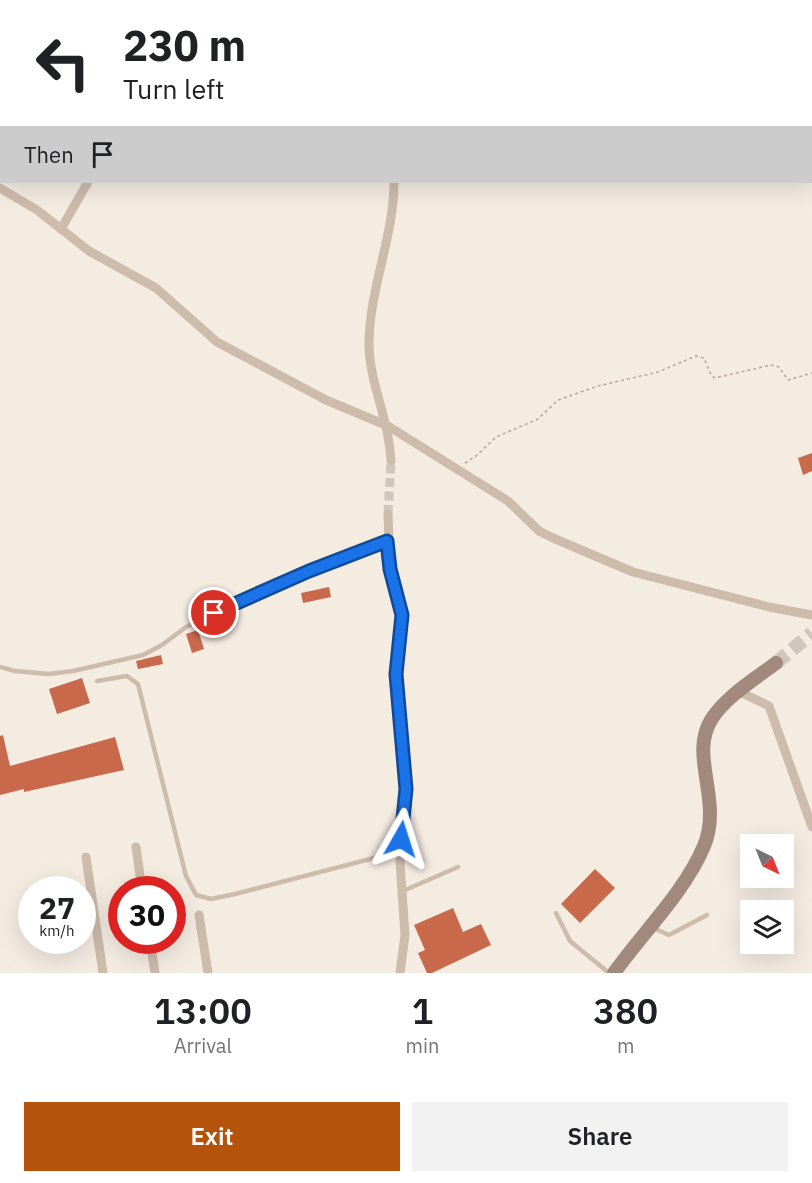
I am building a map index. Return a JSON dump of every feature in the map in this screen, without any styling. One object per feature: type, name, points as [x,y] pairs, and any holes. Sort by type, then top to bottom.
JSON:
[{"type":"street","points":[[61,230],[87,183]]},
{"type":"street","points":[[392,461],[388,426],[370,367],[369,342],[377,275],[390,226],[394,183]]},
{"type":"street","points":[[0,188],[27,203],[105,261],[156,288],[218,342],[327,400],[388,426],[508,501],[539,531],[613,565],[712,593],[812,615]]},
{"type":"street","points":[[388,514],[387,541],[390,569],[402,615],[396,674],[406,789],[401,851],[405,935],[400,973]]},
{"type":"street","points":[[614,973],[684,882],[710,830],[712,814],[703,759],[706,731],[711,719],[776,663]]},
{"type":"street","points":[[740,692],[769,706],[812,827]]},
{"type":"street","points":[[136,847],[140,876]]},
{"type":"street","points":[[86,857],[103,973]]},
{"type":"street","points":[[199,915],[208,973]]},
{"type":"street","points":[[152,954],[155,973]]},
{"type":"lane","points":[[0,667],[15,671],[49,674],[83,669],[143,655],[152,652],[195,622],[309,571],[387,541]]},
{"type":"lane","points":[[97,681],[127,676],[138,684],[186,876],[196,895],[211,899],[235,894],[401,851]]},
{"type":"lane","points":[[403,891],[458,867]]},
{"type":"lane","points":[[556,913],[570,941],[609,973]]},
{"type":"lane","points":[[650,926],[669,935],[707,915]]},
{"type":"path","points":[[454,469],[476,456],[496,437],[538,419],[558,400],[598,386],[658,372],[696,357],[704,358],[711,375],[716,378],[771,365],[778,367],[788,380],[812,373]]},
{"type":"building","points":[[812,453],[812,471],[803,475],[798,458]]},
{"type":"building","points":[[329,587],[331,597],[303,603],[301,593]]},
{"type":"building","points":[[198,630],[204,649],[192,653],[186,634]]},
{"type":"building","points":[[161,655],[163,664],[138,669],[136,661]]},
{"type":"building","points":[[82,678],[90,703],[57,714],[49,689]]},
{"type":"building","points":[[3,735],[10,766],[115,737],[124,770],[24,792],[24,789],[0,795],[0,736]]},
{"type":"building","points":[[595,869],[615,888],[580,923],[561,904]]},
{"type":"building","points":[[453,908],[463,932],[481,924],[491,945],[432,973],[427,973],[418,953],[425,950],[414,925]]},
{"type":"tunnel","points":[[388,514],[391,461]]},
{"type":"tunnel","points":[[776,663],[812,633]]},
{"type":"route","points":[[214,613],[309,571],[387,541],[390,569],[402,615],[402,631],[396,662],[406,789],[401,839]]}]
